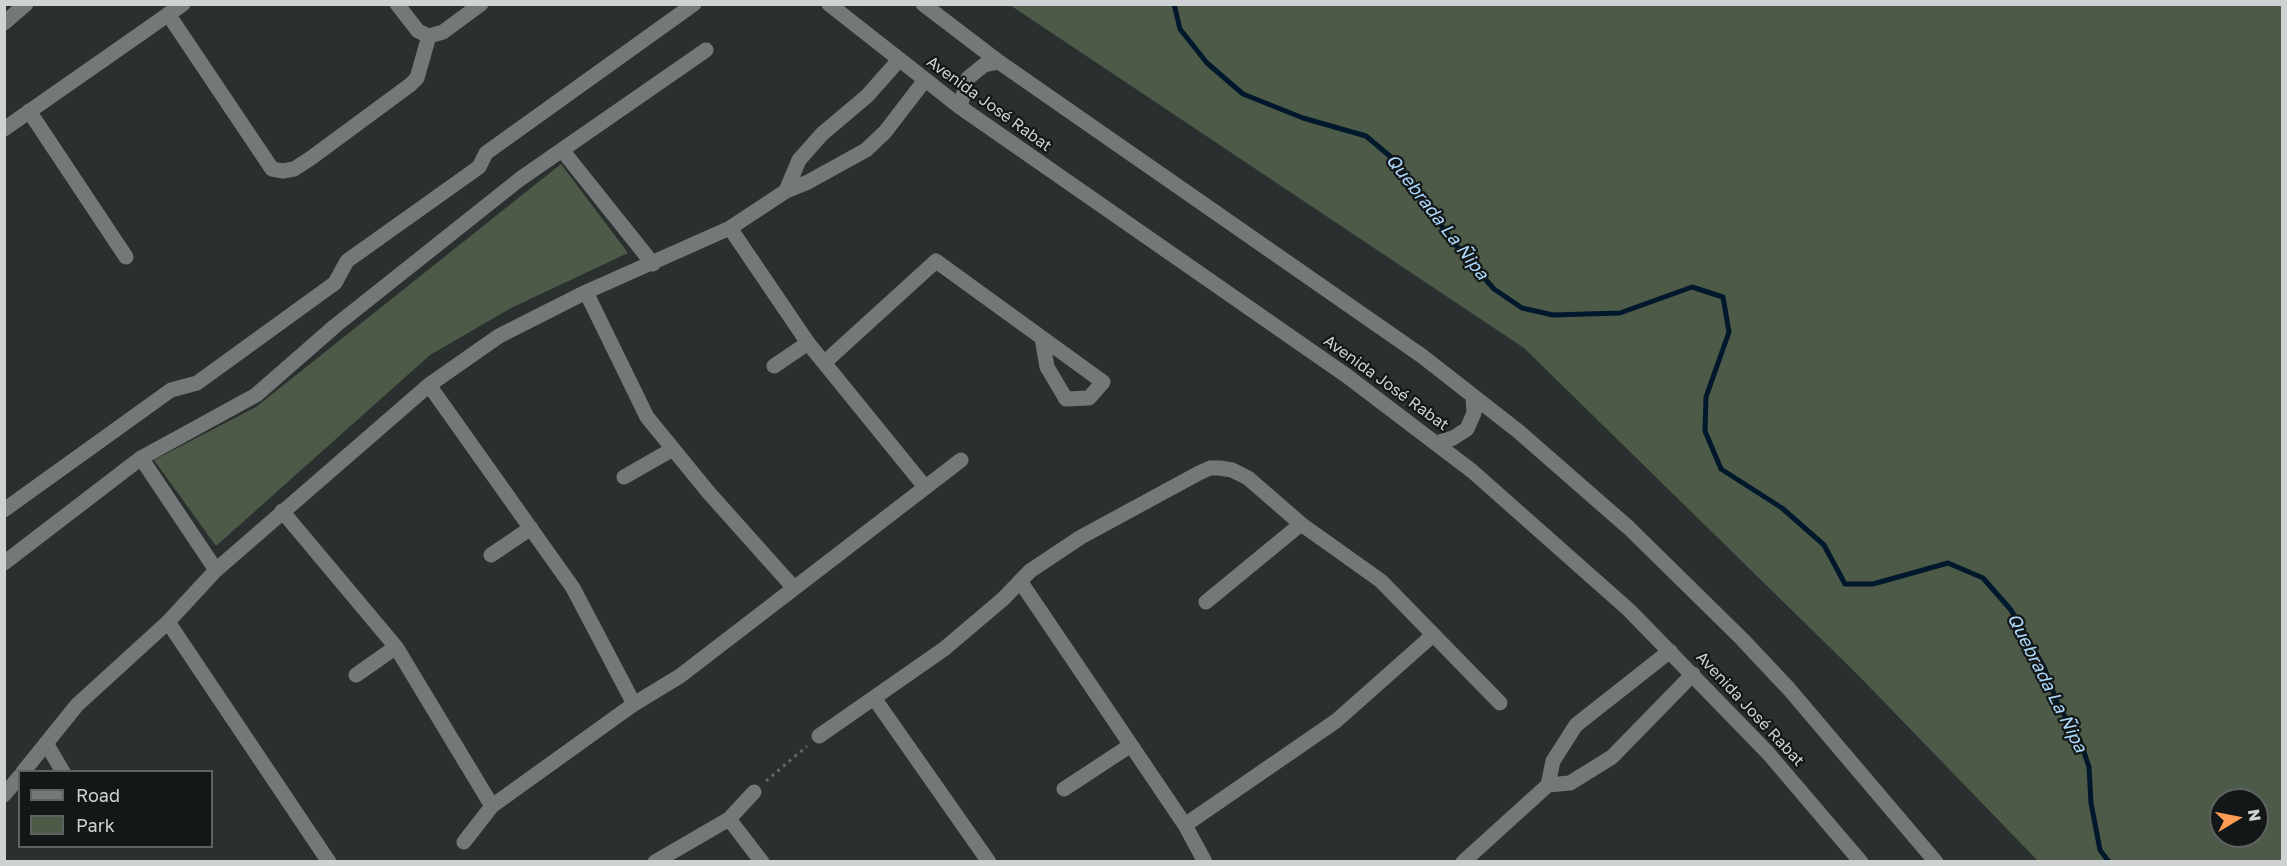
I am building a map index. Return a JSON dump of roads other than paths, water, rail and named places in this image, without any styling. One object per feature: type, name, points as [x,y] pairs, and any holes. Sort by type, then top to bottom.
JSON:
[{"type":"street","points":[[4,23],[26,4]]},
{"type":"street","points":[[4,129],[183,4]]},
{"type":"street","points":[[397,4],[418,31],[429,36],[443,32],[481,4]]},
{"type":"street","points":[[4,510],[171,390],[197,383],[335,283],[347,261],[479,167],[486,153],[694,4]]},
{"type":"street","name":"Avenida José Rabat","points":[[830,4],[960,107],[1338,369],[1437,443],[1603,585],[1670,651],[1768,753],[1861,861]]},
{"type":"street","points":[[924,4],[999,62],[1387,332],[1518,431],[1622,522],[1734,631],[1789,689],[1936,861]]},
{"type":"street","points":[[168,14],[272,169],[283,171],[294,169],[311,158],[410,85],[417,78],[429,36]]},
{"type":"street","points":[[4,562],[141,458],[256,395],[344,319],[520,179],[706,50]]},
{"type":"street","points":[[786,190],[800,160],[822,134],[867,96],[899,60]]},
{"type":"street","points":[[960,107],[961,94],[968,78],[984,65],[999,62]]},
{"type":"street","points":[[24,770],[77,705],[168,622],[216,570],[429,385],[499,336],[586,292],[730,228],[786,190],[808,182],[866,150],[885,132],[925,80]]},
{"type":"street","points":[[29,111],[126,257]]},
{"type":"street","points":[[562,150],[653,264]]},
{"type":"street","points":[[730,228],[808,343],[925,487]]},
{"type":"street","points":[[825,362],[936,261],[1042,338]]},
{"type":"street","points":[[586,292],[646,417],[794,588]]},
{"type":"street","points":[[774,366],[808,343]]},
{"type":"street","points":[[429,385],[573,588],[634,704]]},
{"type":"street","points":[[1437,443],[1453,438],[1467,429],[1474,413],[1473,396]]},
{"type":"street","points":[[624,477],[673,449]]},
{"type":"street","points":[[141,458],[216,570]]},
{"type":"street","points":[[464,842],[492,806],[634,704],[680,676],[961,460]]},
{"type":"street","points":[[819,736],[944,650],[1030,571],[1081,537],[1210,468],[1232,470],[1248,478],[1301,524],[1381,581],[1500,703]]},
{"type":"street","points":[[282,511],[396,647],[492,806]]},
{"type":"street","points":[[1206,602],[1301,524]]},
{"type":"street","points":[[491,555],[531,528]]},
{"type":"street","points":[[1020,581],[1185,825],[1205,861]]},
{"type":"street","points":[[168,622],[329,861]]},
{"type":"street","points":[[1185,825],[1336,721],[1433,635]]},
{"type":"street","points":[[356,675],[396,647]]},
{"type":"street","points":[[1463,861],[1548,785],[1553,761],[1576,725],[1670,651]]},
{"type":"street","points":[[1548,785],[1570,783],[1612,757],[1693,674]]},
{"type":"street","points":[[874,698],[987,861]]},
{"type":"street","points":[[46,743],[62,770]]},
{"type":"street","points":[[1064,789],[1131,745]]},
{"type":"street","points":[[4,795],[18,778]]},
{"type":"street","points":[[655,861],[729,819],[754,792]]},
{"type":"street","points":[[729,819],[762,861]]},
{"type":"waterway","name":"Quebrada La Ñipa","points":[[1174,4],[1180,29],[1207,63],[1243,94],[1303,118],[1366,136],[1398,163],[1452,241],[1494,289],[1522,308],[1553,315],[1620,313],[1692,287],[1723,297],[1729,332],[1706,397],[1705,431],[1721,469],[1782,508],[1824,545],[1845,584],[1873,584],[1948,563],[1983,578],[2011,610],[2044,667],[2058,705],[2080,740],[2089,767],[2091,803],[2100,850],[2109,862]]}]
